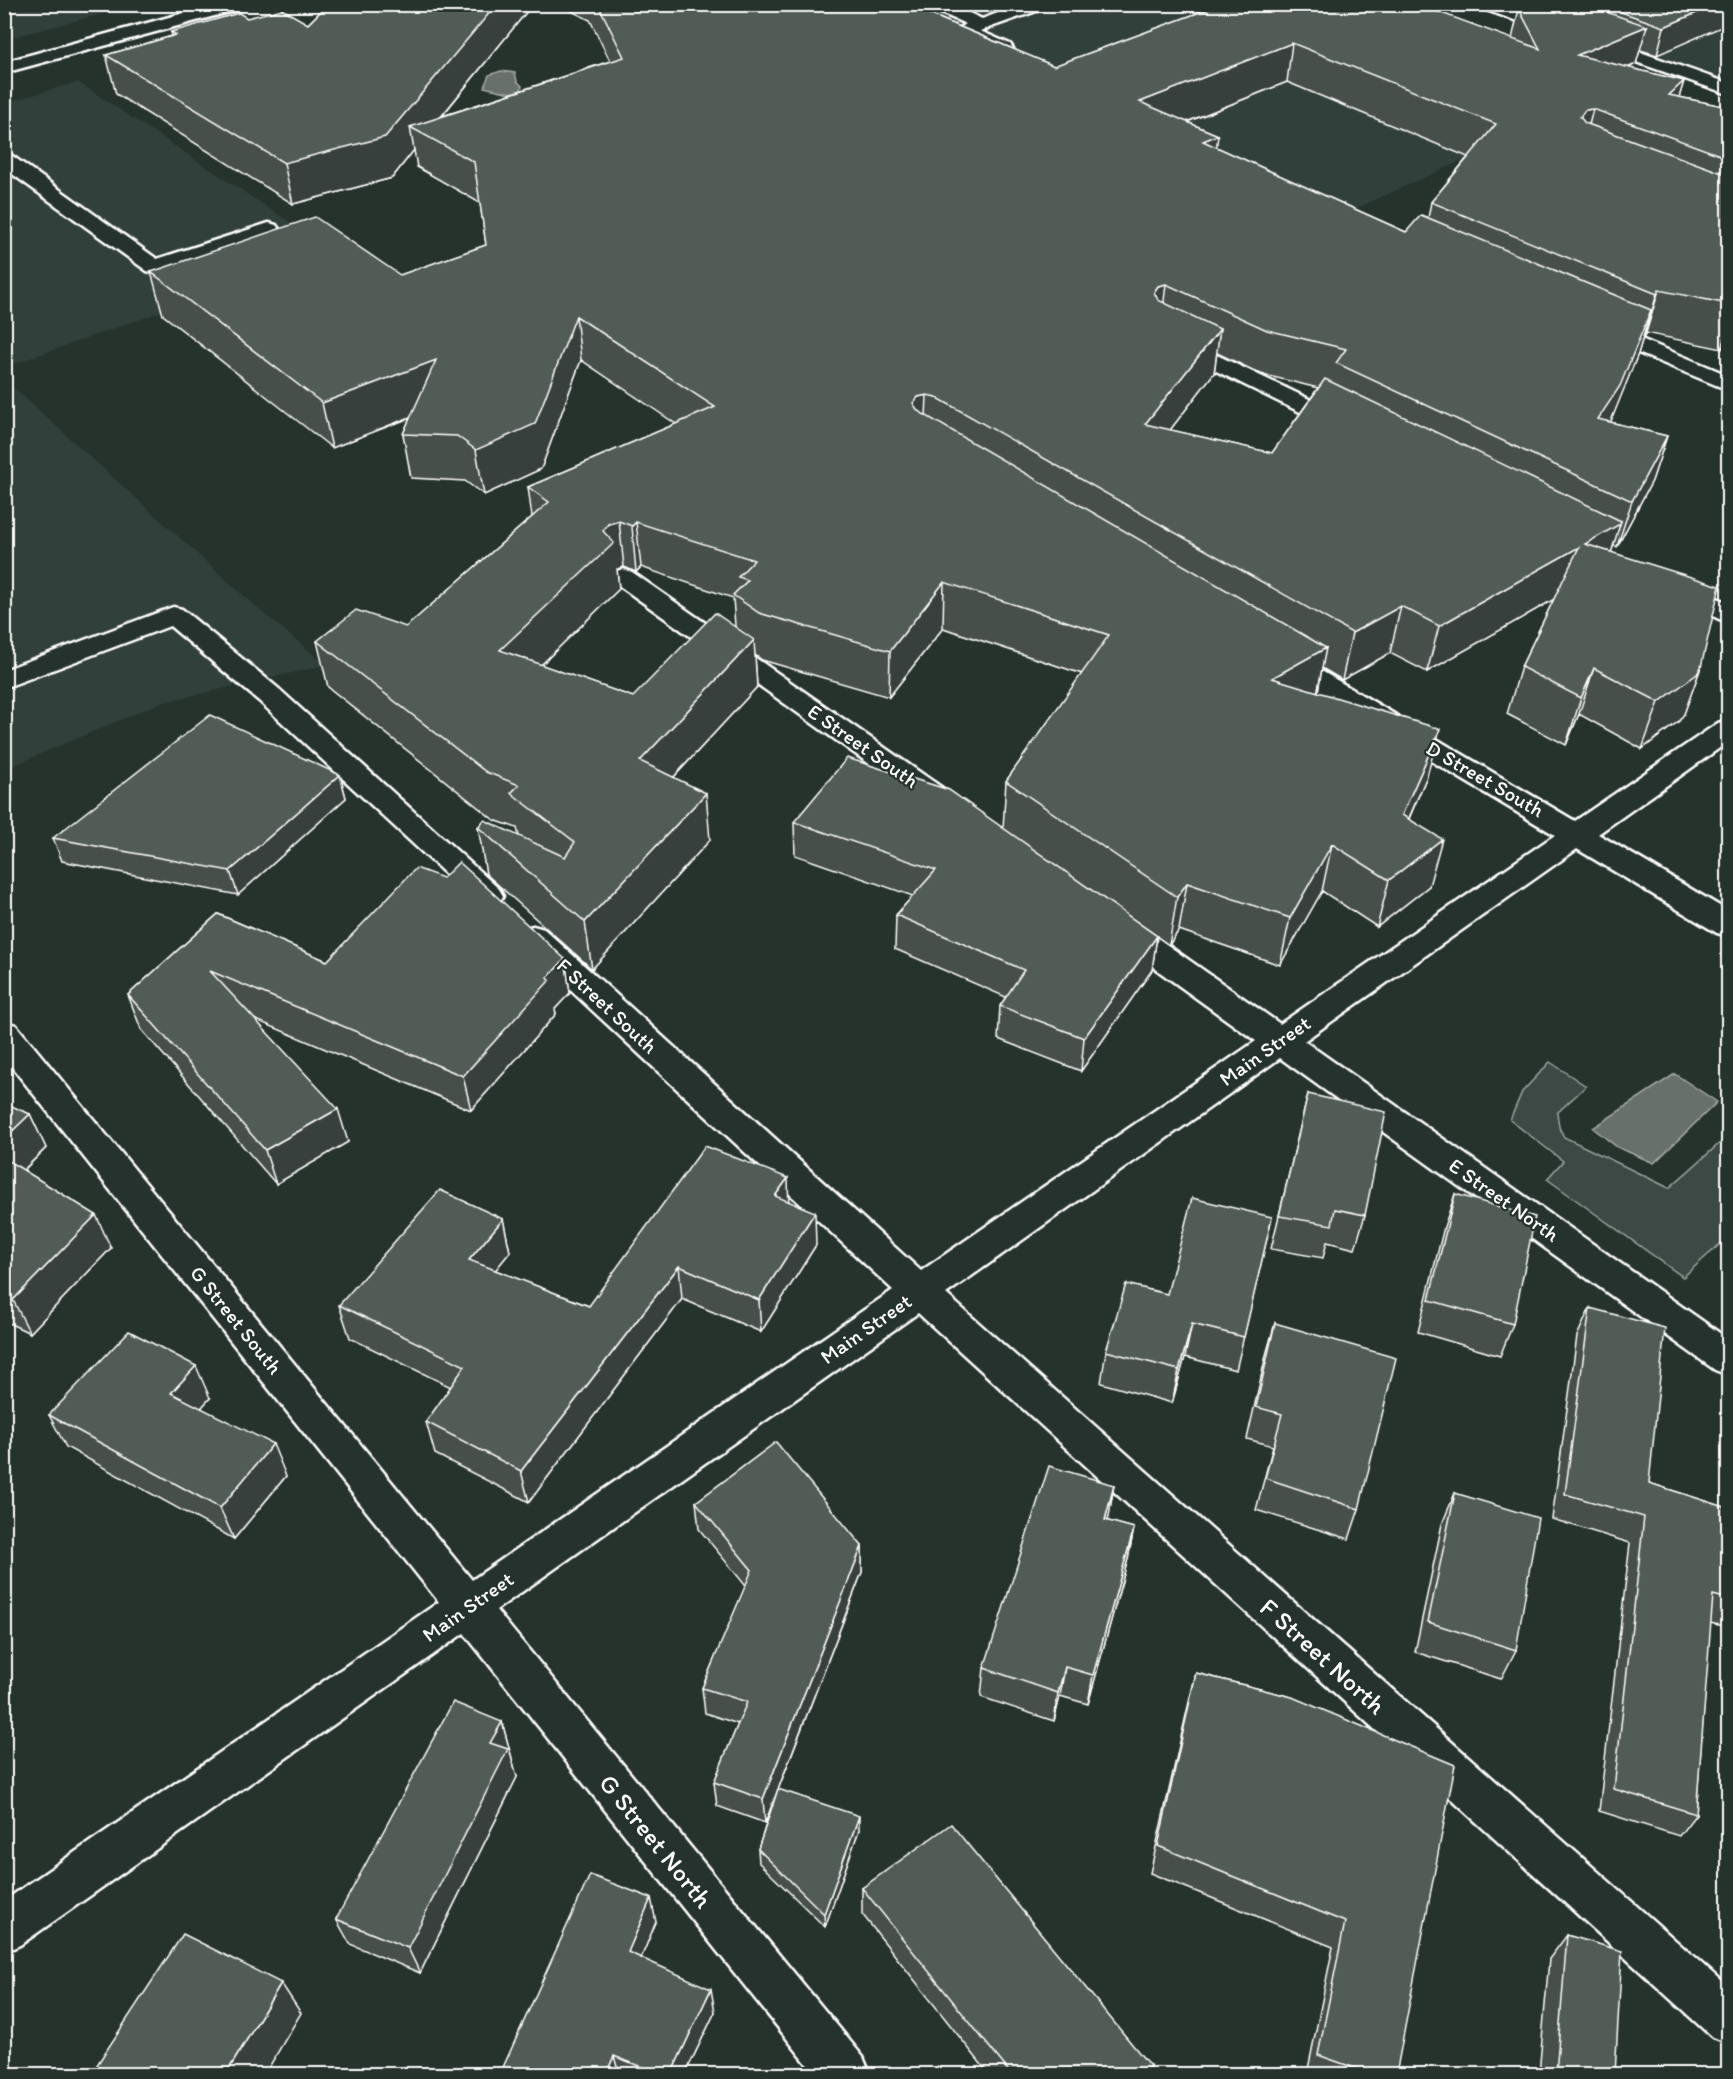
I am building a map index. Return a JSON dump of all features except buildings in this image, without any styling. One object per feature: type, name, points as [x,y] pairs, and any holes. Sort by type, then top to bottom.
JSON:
[{"type":"street","points":[[935,4],[982,25]]},
{"type":"street","points":[[1015,53],[965,31],[1039,4]]},
{"type":"street","points":[[1186,30],[1230,13],[1207,4]]},
{"type":"street","points":[[1366,4],[1385,11],[1411,12],[1434,4]]},
{"type":"street","points":[[1486,4],[1728,89]]},
{"type":"street","points":[[4,68],[236,5]]},
{"type":"street","points":[[4,159],[154,267],[269,229]]},
{"type":"street","points":[[1580,320],[1728,383]]},
{"type":"street","points":[[1162,336],[1363,434]]},
{"type":"street","name":"E Street South","points":[[623,577],[962,816]]},
{"type":"street","points":[[1656,577],[1728,613]]},
{"type":"street","name":"F Street South","points":[[4,680],[173,615],[269,694],[919,1292]]},
{"type":"street","name":"D Street South","points":[[1261,647],[1728,925]]},
{"type":"street","name":"Main Street","points":[[4,1929],[1728,729]]},
{"type":"street","points":[[1097,911],[1280,1041]]},
{"type":"street","name":"G Street South","points":[[4,1033],[467,1607]]},
{"type":"street","name":"E Street North","points":[[1280,1041],[1728,1359]]},
{"type":"street","name":"F Street North","points":[[919,1292],[1728,2019]]},
{"type":"street","name":"G Street North","points":[[467,1607],[846,2074]]},
{"type":"shaded area","points":[[5,4],[137,4],[137,5],[5,39]]},
{"type":"shaded area","points":[[828,5],[1397,5],[1628,86],[1330,220]]},
{"type":"shaded area","points":[[1508,5],[1728,5],[1728,80],[1557,23]]},
{"type":"shaded area","points":[[501,71],[515,73],[517,81],[522,86],[521,90],[510,93],[484,87],[489,75]]},
{"type":"shaded area","points":[[78,82],[333,251],[5,367],[5,103]]},
{"type":"shaded area","points":[[4,379],[263,613],[326,665],[160,703],[5,769]]},
{"type":"shaded area","points":[[1550,1062],[1586,1086],[1557,1113],[1559,1127],[1564,1137],[1669,1188],[1728,1136],[1728,1237],[1683,1277],[1547,1179],[1563,1161],[1510,1120],[1522,1092]]},
{"type":"shaded area","points":[[1675,1074],[1717,1102],[1654,1163],[1617,1147],[1593,1128]]}]
